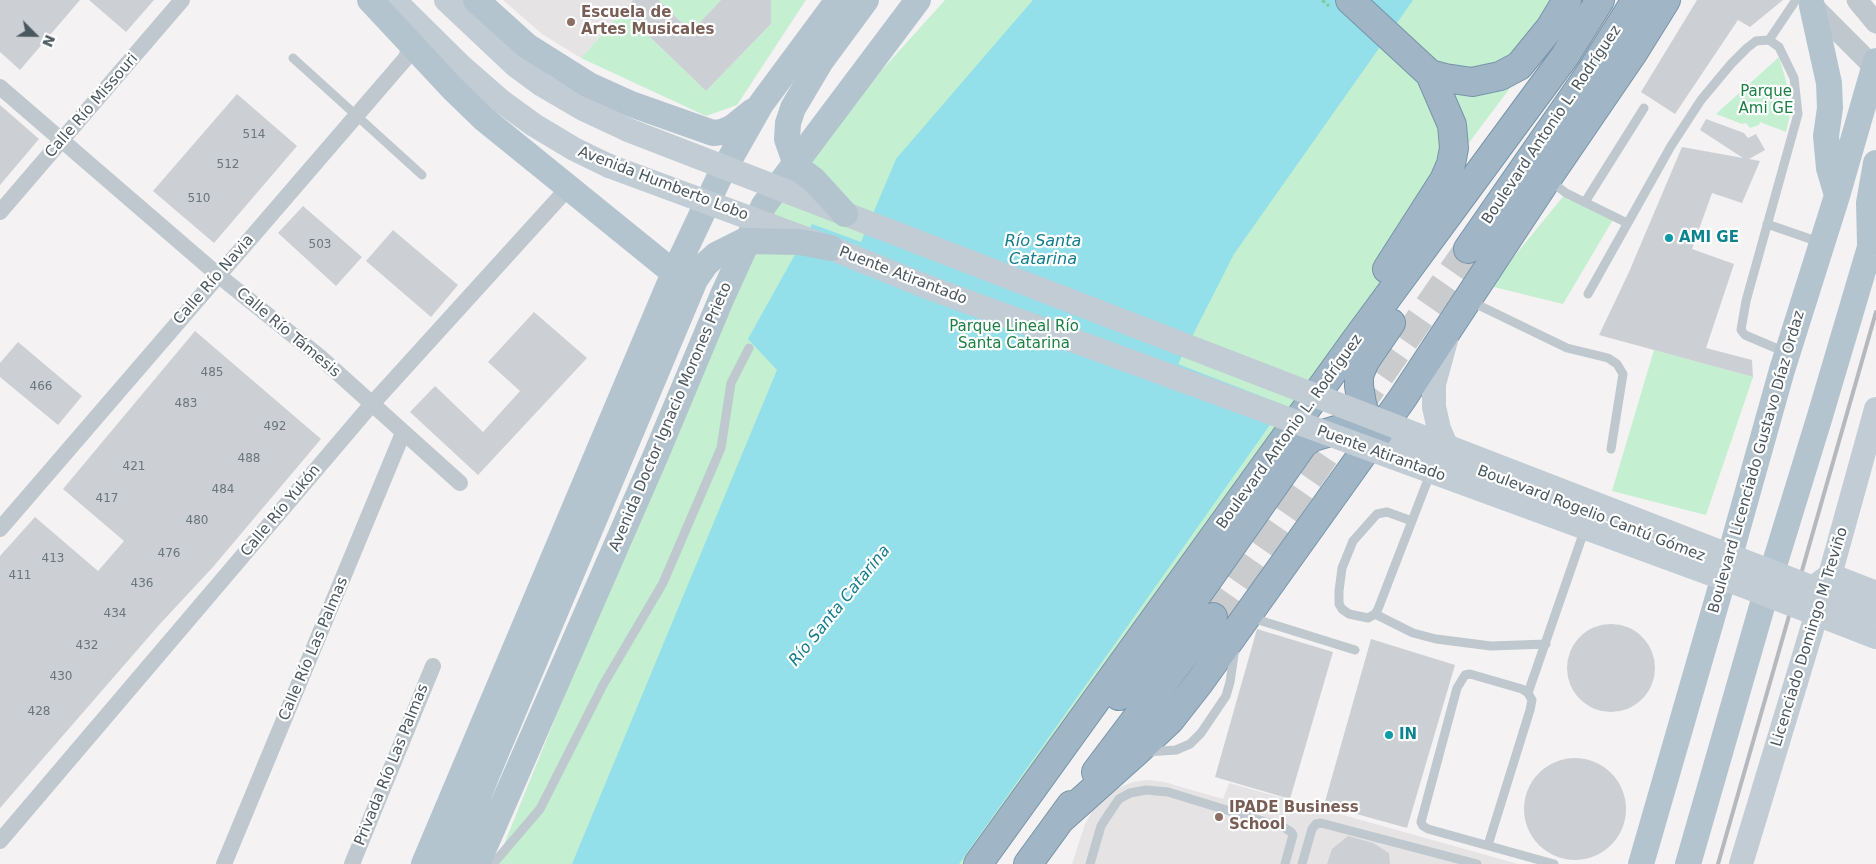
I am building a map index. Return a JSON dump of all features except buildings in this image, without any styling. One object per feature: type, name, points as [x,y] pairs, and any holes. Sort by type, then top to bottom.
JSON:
[{"type":"highway","points":[[1350,0],[1429,73],[1452,125],[1454,148],[1451,164],[1444,180],[1373,290],[1355,341]]},
{"type":"highway","points":[[1429,73],[1445,78],[1472,82],[1500,76],[1519,66],[1550,28],[1567,0]]},
{"type":"highway","name":"Boulevard Antonio L. Rodríguez","points":[[978,864],[1355,341],[1565,56],[1600,0]]},
{"type":"highway","name":"Boulevard Antonio L. Rodríguez","points":[[1468,249],[1590,73],[1636,0]]},
{"type":"highway","points":[[1061,818],[1170,720],[1199,683],[1378,434],[1547,179],[1633,54],[1666,0]]},
{"type":"highway","points":[[1378,434],[1366,416],[1360,395],[1360,375],[1365,361],[1454,230],[1490,171],[1514,124]]},
{"type":"highway","points":[[1072,733],[1091,724],[1132,682],[1174,628],[1304,443],[1340,429],[1359,428],[1378,434]]},
{"type":"highway","points":[[1313,438],[1327,437],[1344,446],[1349,455],[1348,477]]},
{"type":"highway","points":[[1028,864],[1213,617]]},
{"type":"main road","points":[[370,0],[415,35],[484,119],[674,274]]},
{"type":"main road","name":"Avenida Humberto Lobo","points":[[394,0],[415,35],[461,66],[501,101],[534,126],[574,150],[609,166],[831,248]]},
{"type":"main road","points":[[446,0],[515,64],[542,85],[583,109],[628,130],[845,214]]},
{"type":"main road","points":[[476,0],[527,46],[546,59],[589,85],[631,104],[674,120],[712,133],[722,132],[733,127],[761,104]]},
{"type":"main road","points":[[424,864],[674,274],[719,178],[761,104],[838,0]]},
{"type":"main road","points":[[845,214],[814,180],[802,171],[790,150],[787,139],[793,108],[826,53],[866,0]]},
{"type":"main road","name":"Avenida Doctor Ignacio Morones Prieto","points":[[478,864],[722,297],[764,204],[918,0]]},
{"type":"main road","points":[[1805,2],[1825,58],[1830,108],[1826,136],[1829,168],[1837,196]]},
{"type":"main road","name":"Boulevard Licenciado Gustavo Díaz Ordaz","points":[[1641,864],[1728,566],[1787,353],[1837,196],[1875,66]]},
{"type":"main road","points":[[1688,864],[1724,732],[1873,236],[1869,203],[1876,164]]},
{"type":"main road","name":"Puente Atirantado","points":[[845,214],[1876,612]]},
{"type":"main road","points":[[451,864],[695,280],[706,264],[716,255],[744,240],[800,242],[831,248]]},
{"type":"main road","name":"Puente Atirantado","points":[[831,248],[967,301],[1744,586],[1876,637]]},
{"type":"main road","points":[[1445,459],[1434,407],[1434,384],[1450,327]]},
{"type":"main road","name":"Licenciado Domingo M Treviño","points":[[1830,575],[1876,409]]},
{"type":"main road","name":"Boulevard Rogelio Cantú Gómez","points":[[1378,434],[1728,566],[1876,626]]},
{"type":"main road","points":[[1812,600],[1830,575],[1876,593]]},
{"type":"main road","name":"Licenciado Domingo M Treviño","points":[[1741,864],[1812,600]]},
{"type":"street","name":"Calle Río Missouri","points":[[0,212],[182,0]]},
{"type":"street","points":[[1857,0],[1876,23]]},
{"type":"street","points":[[1805,2],[1875,66]]},
{"type":"street","name":"Calle Río Navia","points":[[0,529],[406,58],[415,35]]},
{"type":"street","name":"Calle Río Támesis","points":[[0,87],[218,275],[320,357],[403,434],[460,483]]},
{"type":"street","name":"Calle Río Yukón","points":[[0,842],[371,405],[569,187]]},
{"type":"street","name":"Calle Río Las Palmas","points":[[224,864],[403,434]]},
{"type":"street","name":"Privada Río Las Palmas","points":[[352,864],[433,666]]},
{"type":"lane","points":[[1769,40],[1805,2]]},
{"type":"lane","points":[[1588,294],[1671,146],[1702,100],[1731,64],[1747,48],[1756,41],[1769,40],[1779,47],[1794,78],[1798,114],[1746,301],[1741,330],[1745,335],[1787,353]]},
{"type":"lane","points":[[293,58],[422,175]]},
{"type":"lane","points":[[1584,202],[1644,108]]},
{"type":"lane","points":[[1547,179],[1566,193],[1627,223]]},
{"type":"lane","points":[[1767,224],[1822,243]]},
{"type":"lane","points":[[1467,300],[1567,348],[1608,358],[1617,364],[1623,374],[1611,450]]},
{"type":"lane","points":[[493,864],[540,809],[603,685],[663,583],[720,448],[730,383],[748,348]]},
{"type":"lane","points":[[1412,520],[1387,512],[1377,514],[1353,541],[1342,568],[1339,592],[1339,604],[1348,614],[1368,618],[1375,614],[1412,520],[1445,459]]},
{"type":"lane","points":[[1528,694],[1590,514]]},
{"type":"lane","points":[[1375,614],[1413,633],[1436,639],[1491,646],[1546,644]]},
{"type":"lane","points":[[1244,620],[1355,650]]},
{"type":"lane","points":[[1488,845],[1532,700],[1522,689],[1470,674],[1465,675],[1456,688],[1421,822],[1428,829],[1554,864]]},
{"type":"lane","points":[[1090,864],[1101,826],[1120,799],[1130,793],[1146,790],[1168,792],[1260,820],[1291,832],[1292,840],[1285,864]]},
{"type":"lane","points":[[1302,864],[1312,829],[1316,824],[1321,823],[1477,864]]},
{"type":"shaded area","name":"Escuela de Artes Musicales","points":[[503,0],[633,0],[581,58],[542,34]]},
{"type":"shaded area","name":"IPADE Business School","points":[[1147,780],[1164,782],[1223,799],[1229,783],[1518,864],[1072,864],[1085,824],[1097,803],[1113,790],[1133,782]]},
{"type":"green space","points":[[659,0],[721,0],[691,32]]},
{"type":"green space","points":[[771,0],[806,0],[737,105],[706,116],[581,58],[623,11],[706,91],[771,24]]},
{"type":"green space","name":"Río Santa Catarina","points":[[945,0],[1568,0],[1525,68],[1462,152],[1375,293],[976,864],[496,864],[583,650],[769,211],[872,81]]},
{"type":"green space","name":"Parque Ami GE","points":[[1779,57],[1788,88],[1790,115],[1786,132],[1760,122],[1759,125],[1750,128],[1746,123],[1742,124],[1716,114]]},
{"type":"green space","points":[[1566,193],[1614,218],[1563,304],[1490,286]]},
{"type":"green space","points":[[1654,350],[1753,377],[1706,515],[1612,491]]},
{"type":"water","name":"Río Santa Catarina","points":[[1033,0],[1413,0],[1234,254],[1178,364],[1284,405],[959,864],[572,864],[777,370],[748,339],[812,224],[861,242],[896,159]]},
{"type":"tunnel","points":[[1213,617],[1468,249]]},
{"type":"railway","points":[[1718,864],[1876,312]]},
{"type":"place","name":"Escuela de Artes Musicales","points":[[571,22]]},
{"type":"place","name":"AMI GE","points":[[1669,238]]},
{"type":"place","name":"IN","points":[[1389,735]]},
{"type":"place","name":"IPADE Business School","points":[[1219,817]]},
{"type":"park label","name":"Parque Lineal Río Santa Catarina","points":[[1014,336]]}]
